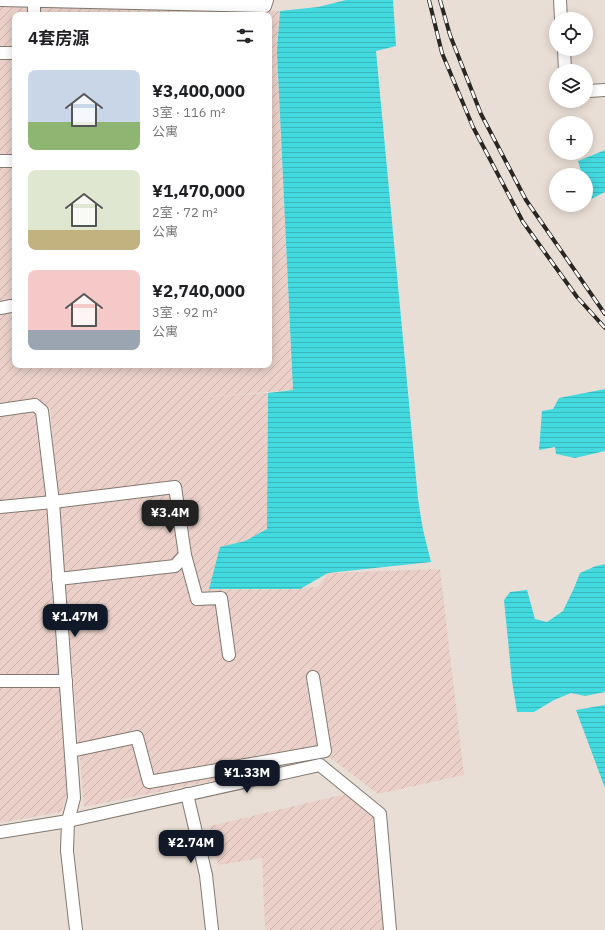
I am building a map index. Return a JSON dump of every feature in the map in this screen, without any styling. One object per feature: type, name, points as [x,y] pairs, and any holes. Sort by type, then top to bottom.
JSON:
[{"type":"street","points":[[0,0],[266,3]]},
{"type":"street","points":[[560,0],[561,12]]},
{"type":"street","points":[[34,1],[34,12]]},
{"type":"street","points":[[0,53],[12,53]]},
{"type":"street","points":[[593,90],[605,90]]},
{"type":"street","points":[[0,161],[12,161]]},
{"type":"street","points":[[0,410],[35,405],[42,411],[53,502],[71,751],[74,798],[68,821],[67,851],[76,930]]},
{"type":"street","points":[[0,507],[175,488],[185,555],[197,598],[221,598],[229,655]]},
{"type":"street","points":[[58,579],[175,566],[185,555]]},
{"type":"street","points":[[71,751],[137,737],[148,782],[325,751],[313,677]]},
{"type":"street","points":[[0,681],[66,680]]},
{"type":"street","points":[[0,832],[68,821],[320,765],[380,814],[390,930]]},
{"type":"street","points":[[187,794],[206,875],[212,930]]},
{"type":"shaded area","points":[[0,7],[280,11],[277,51],[293,390],[191,398],[268,393],[267,529],[245,541],[220,547],[209,589],[318,587],[328,573],[440,569],[464,775],[378,794],[329,757],[84,807],[50,408],[25,400],[0,403]]},
{"type":"shaded area","points":[[0,410],[42,411],[67,796],[61,812],[0,823]]},
{"type":"shaded area","points":[[354,792],[380,814],[387,930],[265,930],[262,858],[218,865],[210,826]]},
{"type":"water","points":[[346,0],[393,0],[396,46],[376,51],[418,499],[423,530],[431,562],[328,573],[300,589],[209,589],[220,547],[245,541],[267,529],[268,393],[293,390],[277,51],[280,11],[318,7]]},
{"type":"water","points":[[605,150],[605,192],[593,198],[593,168],[580,168],[578,161],[593,160],[593,155]]},
{"type":"water","points":[[605,389],[605,451],[575,458],[556,454],[555,447],[539,450],[542,411],[553,409],[559,398]]},
{"type":"water","points":[[605,564],[605,692],[585,696],[571,693],[554,700],[534,712],[517,712],[512,681],[504,600],[510,592],[527,590],[535,619],[547,622],[563,611],[580,573]]},
{"type":"water","points":[[605,705],[605,788],[576,710]]},
{"type":"railway","points":[[429,0],[442,53],[473,127],[523,222],[577,297],[605,328]]},
{"type":"railway","points":[[440,0],[450,35],[481,114],[526,200],[605,314]]}]
